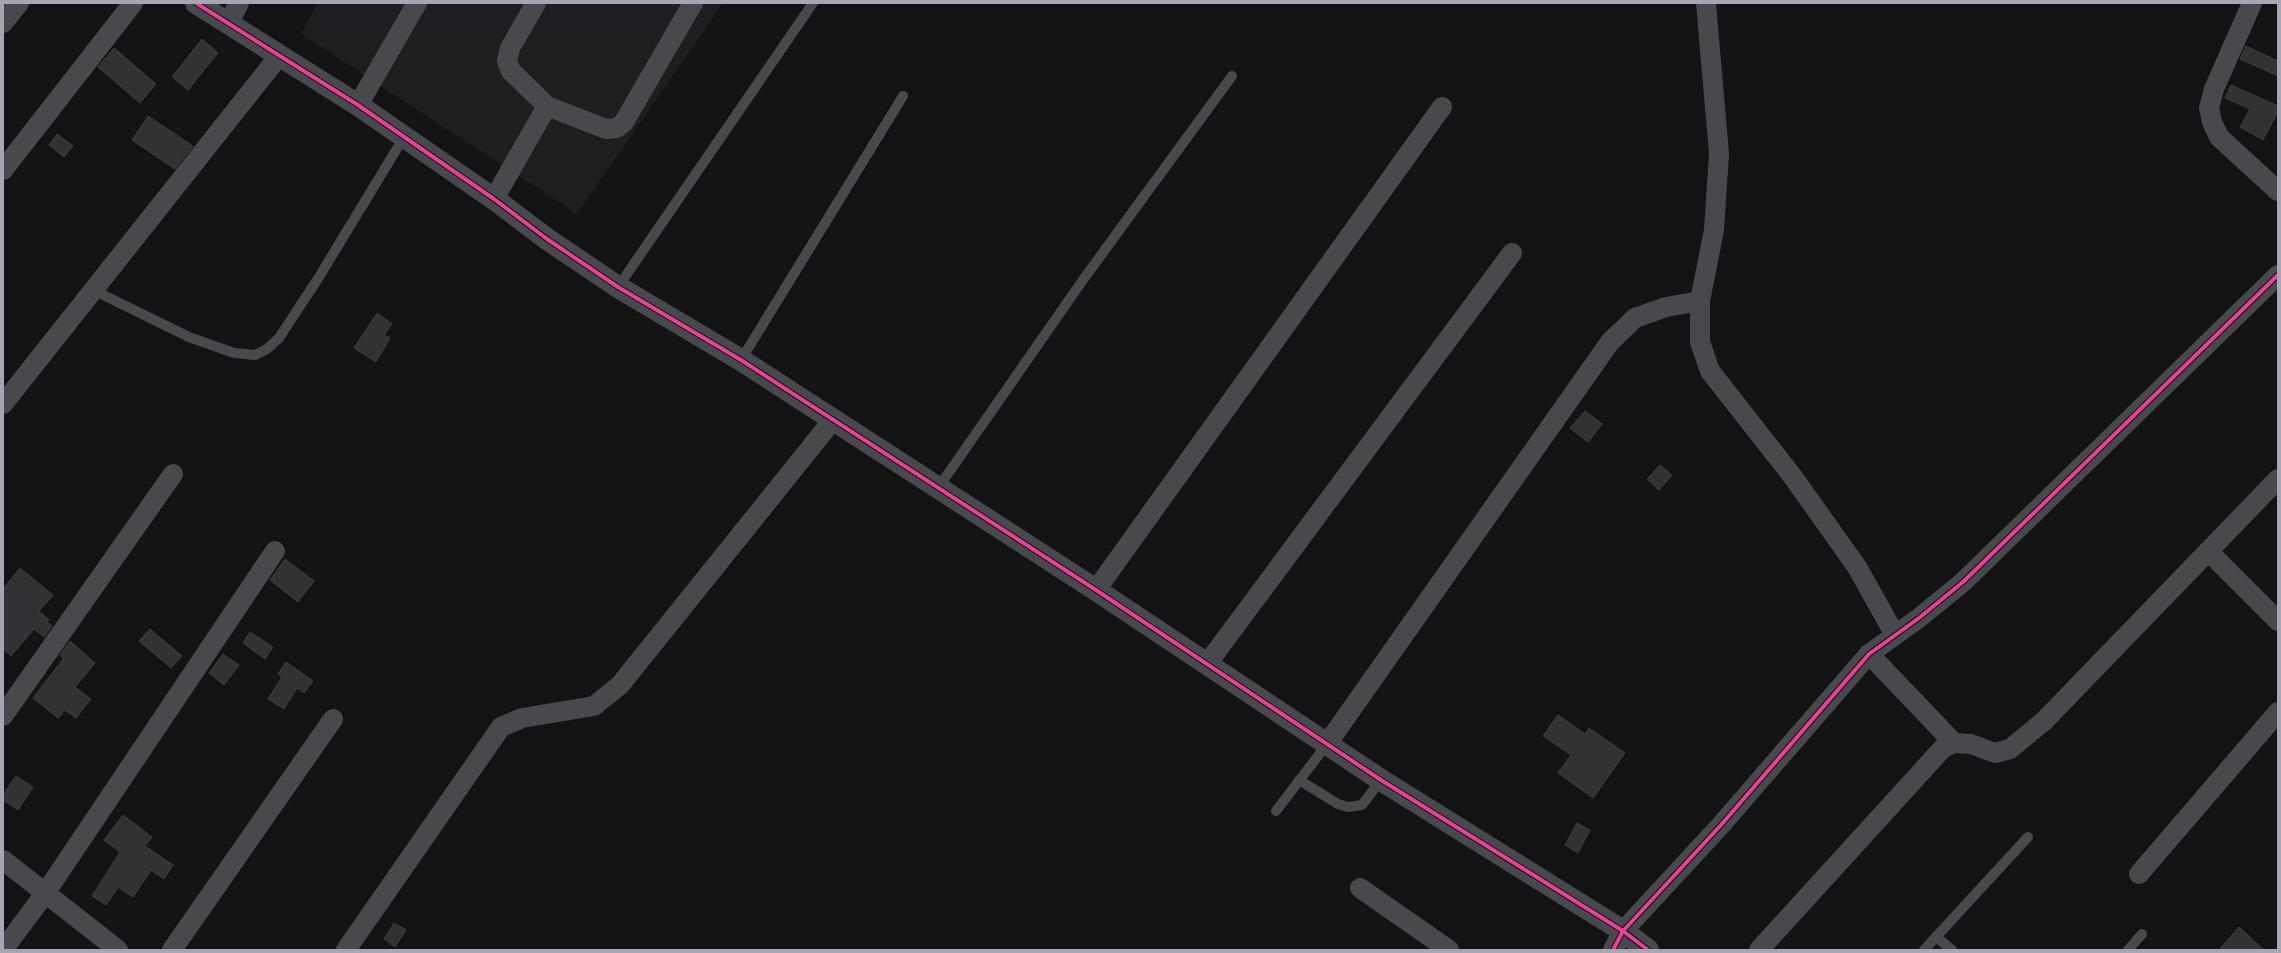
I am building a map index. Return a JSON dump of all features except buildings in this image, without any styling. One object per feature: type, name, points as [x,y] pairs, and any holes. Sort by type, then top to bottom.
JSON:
[{"type":"street","points":[[3,23],[19,3]]},
{"type":"street","points":[[3,170],[132,3]]},
{"type":"street","points":[[196,3],[358,105],[494,199],[547,239],[618,287],[741,360],[832,421],[1096,590],[1381,780],[1618,941],[1648,950]]},
{"type":"street","points":[[228,24],[239,3]]},
{"type":"street","points":[[358,105],[417,3]]},
{"type":"street","points":[[536,3],[510,48],[507,61],[510,71],[548,106],[606,129],[617,128],[624,122],[693,3]]},
{"type":"street","points":[[1706,3],[1719,154],[1714,230],[1700,301],[1700,342],[1710,371],[1793,477],[1857,567],[1894,635]]},
{"type":"street","points":[[2252,3],[2214,89],[2209,108],[2212,122],[2219,137],[2278,191]]},
{"type":"street","points":[[3,404],[279,56]]},
{"type":"street","points":[[494,199],[548,106]]},
{"type":"street","points":[[1096,590],[1442,107]]},
{"type":"street","points":[[1207,664],[1512,253]]},
{"type":"street","points":[[1618,941],[1869,654],[1919,618],[1963,582],[2278,275]]},
{"type":"street","points":[[1327,744],[1610,342],[1635,318],[1666,307],[1700,301]]},
{"type":"street","points":[[346,950],[501,727],[522,718],[594,706],[620,684],[832,421]]},
{"type":"street","points":[[3,716],[172,474]]},
{"type":"street","points":[[1759,950],[1943,748],[1954,743],[1971,744],[1995,753],[2010,749],[2044,721],[2278,479]]},
{"type":"street","points":[[3,950],[46,892],[275,551]]},
{"type":"street","points":[[2208,551],[2278,621]]},
{"type":"street","points":[[1869,654],[1954,743]]},
{"type":"street","points":[[2139,874],[2278,712]]},
{"type":"street","points":[[172,950],[333,719]]},
{"type":"street","points":[[3,860],[46,892],[118,950]]},
{"type":"street","points":[[1360,888],[1449,950]]},
{"type":"lane","points":[[618,287],[812,3]]},
{"type":"lane","points":[[938,488],[1085,278],[1232,76]]},
{"type":"lane","points":[[741,360],[903,96]]},
{"type":"lane","points":[[93,290],[189,337],[227,350],[256,355],[267,349],[279,338],[319,277],[404,137]]},
{"type":"lane","points":[[1276,811],[1327,744]]},
{"type":"lane","points":[[1299,780],[1338,804],[1348,807],[1362,805],[1381,780]]},
{"type":"lane","points":[[1924,950],[2028,837]]},
{"type":"lane","points":[[2128,950],[2142,934]]},
{"type":"lane","points":[[1936,937],[1952,950]]},
{"type":"shaded area","points":[[318,3],[723,3],[577,214],[301,34]]},
{"type":"cycle path","points":[[196,3],[358,105],[494,199],[547,239],[618,287],[741,360],[1096,590],[1381,780],[1623,931],[1648,950]]},
{"type":"cycle path","points":[[1613,950],[1623,931],[1721,825],[1869,654],[1919,618],[1963,582],[2278,275]]}]
